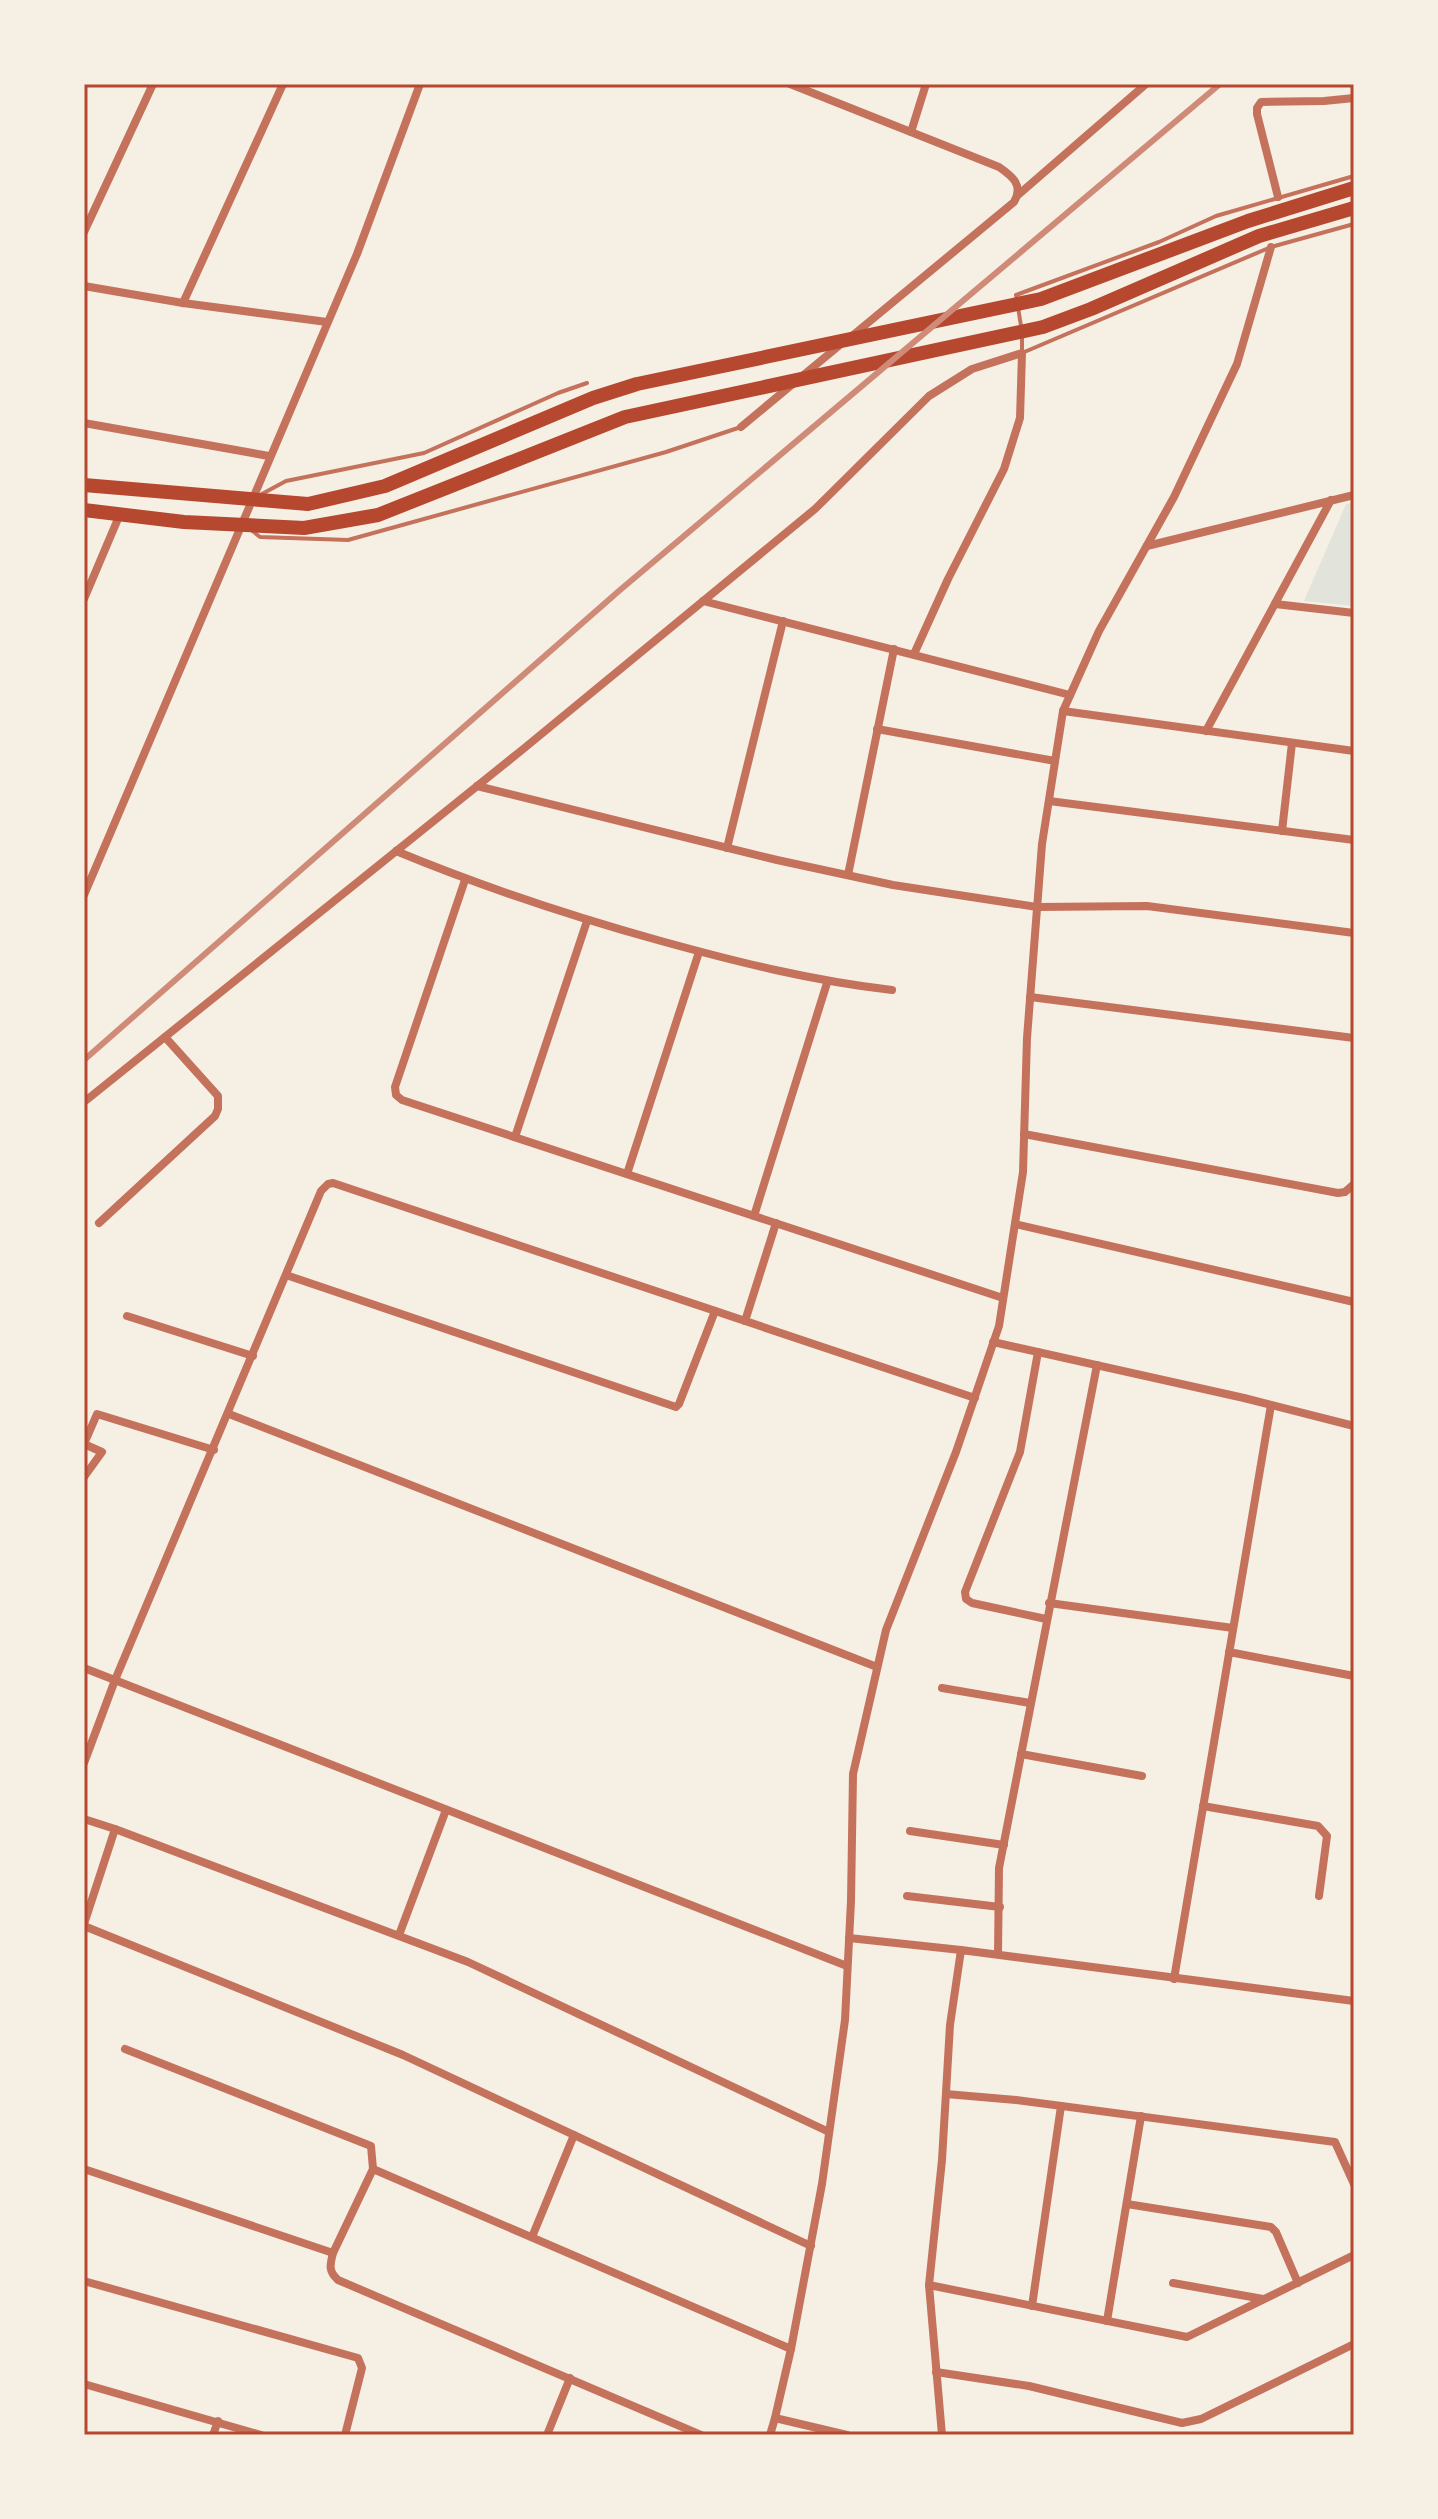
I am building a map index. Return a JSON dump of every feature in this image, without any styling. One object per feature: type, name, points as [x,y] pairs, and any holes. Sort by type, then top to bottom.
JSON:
[{"type":"main road","points":[[84,485],[308,504],[385,486],[593,398],[637,384],[1041,299],[1248,221],[1354,188]]},
{"type":"main road","points":[[84,510],[184,522],[304,528],[378,515],[625,417],[1043,327],[1259,236],[1354,208]]},
{"type":"street","points":[[84,232],[153,84]]},
{"type":"street","points":[[183,303],[283,84]]},
{"type":"street","points":[[84,895],[357,254],[420,84]]},
{"type":"street","points":[[790,84],[999,167],[1012,177],[1018,186],[1018,195]]},
{"type":"street","points":[[911,132],[926,84]]},
{"type":"street","points":[[741,427],[1014,202],[1018,195],[1146,84]]},
{"type":"street","points":[[1278,197],[1257,114],[1258,105],[1261,102],[1354,98]]},
{"type":"street","points":[[770,2435],[811,2246],[845,2020],[853,1774],[886,1630],[956,1452],[993,1342],[1003,1298],[1023,1172],[1030,997],[1042,844],[1063,711],[1099,631],[1174,497],[1237,364],[1271,247]]},
{"type":"street","points":[[84,286],[327,322]]},
{"type":"street","points":[[84,1102],[815,509],[929,396],[972,369],[1022,353],[1020,418],[1004,469],[914,654]]},
{"type":"street","points":[[84,423],[269,456]]},
{"type":"street","points":[[1147,546],[1354,495]]},
{"type":"street","points":[[1206,731],[1331,500]]},
{"type":"street","points":[[84,599],[120,514]]},
{"type":"street","points":[[703,601],[1070,695]]},
{"type":"street","points":[[1275,604],[1354,613]]},
{"type":"street","points":[[727,848],[783,621]]},
{"type":"street","points":[[848,875],[894,649]]},
{"type":"street","points":[[1063,711],[1354,751]]},
{"type":"street","points":[[877,729],[1055,761]]},
{"type":"street","points":[[1282,831],[1292,743]]},
{"type":"street","points":[[477,786],[727,848],[893,885],[1037,907],[1147,906],[1354,933]]},
{"type":"street","points":[[1049,801],[1354,840]]},
{"type":"street","points":[[396,851],[465,880],[587,921],[827,983],[892,990]]},
{"type":"street","points":[[465,880],[395,1087],[396,1095],[402,1100],[1003,1298]]},
{"type":"street","points":[[515,1137],[587,921]]},
{"type":"street","points":[[627,1174],[699,952]]},
{"type":"street","points":[[754,1216],[827,983]]},
{"type":"street","points":[[1030,997],[1354,1038]]},
{"type":"street","points":[[99,1223],[215,1116],[218,1109],[218,1096],[165,1037]]},
{"type":"street","points":[[1024,1134],[1338,1193],[1345,1192],[1354,1184]]},
{"type":"street","points":[[84,1763],[115,1680],[321,1191],[328,1184],[333,1183],[975,1398]]},
{"type":"street","points":[[745,1321],[776,1223]]},
{"type":"street","points":[[1015,1224],[1354,1302]]},
{"type":"street","points":[[286,1275],[673,1407],[679,1404],[715,1311]]},
{"type":"street","points":[[127,1316],[253,1356]]},
{"type":"street","points":[[993,1342],[1354,1426]]},
{"type":"street","points":[[1038,1352],[1020,1452],[965,1592],[966,1599],[972,1603],[1046,1619]]},
{"type":"street","points":[[998,1954],[999,1868],[1097,1365]]},
{"type":"street","points":[[1174,1979],[1271,1405]]},
{"type":"street","points":[[84,1477],[102,1452],[84,1444],[97,1414],[214,1450]]},
{"type":"street","points":[[229,1414],[877,1667]]},
{"type":"street","points":[[1049,1603],[1233,1628]]},
{"type":"street","points":[[1229,1652],[1354,1676]]},
{"type":"street","points":[[84,1668],[847,1966]]},
{"type":"street","points":[[942,1688],[1030,1703]]},
{"type":"street","points":[[1021,1754],[1142,1776]]},
{"type":"street","points":[[1203,1806],[1318,1826],[1327,1836],[1319,1896]]},
{"type":"street","points":[[399,1935],[446,1810]]},
{"type":"street","points":[[84,1819],[468,1962],[829,2132]]},
{"type":"street","points":[[115,1829],[84,1925],[403,2055],[811,2246]]},
{"type":"street","points":[[910,1831],[1004,1845]]},
{"type":"street","points":[[84,1891],[94,1894]]},
{"type":"street","points":[[907,1896],[1000,1907]]},
{"type":"street","points":[[849,1938],[998,1954],[1354,2001]]},
{"type":"street","points":[[942,2435],[929,2285],[942,2160],[950,2025],[961,1950]]},
{"type":"street","points":[[125,2049],[371,2146],[373,2169],[329,2267],[338,2280],[701,2435]]},
{"type":"street","points":[[946,2094],[1335,2142],[1354,2184]]},
{"type":"street","points":[[1032,2306],[1061,2106]]},
{"type":"street","points":[[1107,2321],[1141,2116]]},
{"type":"street","points":[[532,2237],[574,2135]]},
{"type":"street","points":[[84,2169],[333,2253]]},
{"type":"street","points":[[373,2169],[791,2349]]},
{"type":"street","points":[[1127,2204],[1271,2227],[1298,2283]]},
{"type":"street","points":[[929,2285],[1187,2337],[1354,2255]]},
{"type":"street","points":[[84,2281],[358,2358],[362,2368],[345,2435]]},
{"type":"street","points":[[1173,2283],[1265,2299]]},
{"type":"street","points":[[936,2372],[1029,2386],[1182,2423],[1201,2419],[1354,2344]]},
{"type":"street","points":[[547,2435],[570,2378]]},
{"type":"street","points":[[84,2384],[261,2435]]},
{"type":"street","points":[[775,2418],[847,2435]]},
{"type":"street","points":[[213,2435],[218,2421]]},
{"type":"lane","points":[[1354,176],[1216,216],[1159,242],[1016,295],[1022,353],[1271,247],[1354,224]]},
{"type":"lane","points":[[251,500],[286,481],[424,453],[587,383]]},
{"type":"lane","points":[[243,524],[260,537],[348,540],[666,452],[741,427]]},
{"type":"shaded area","points":[[1354,503],[1354,606],[1304,601],[1346,504]]},
{"type":"railway","points":[[84,1060],[620,590],[1220,84]]}]
